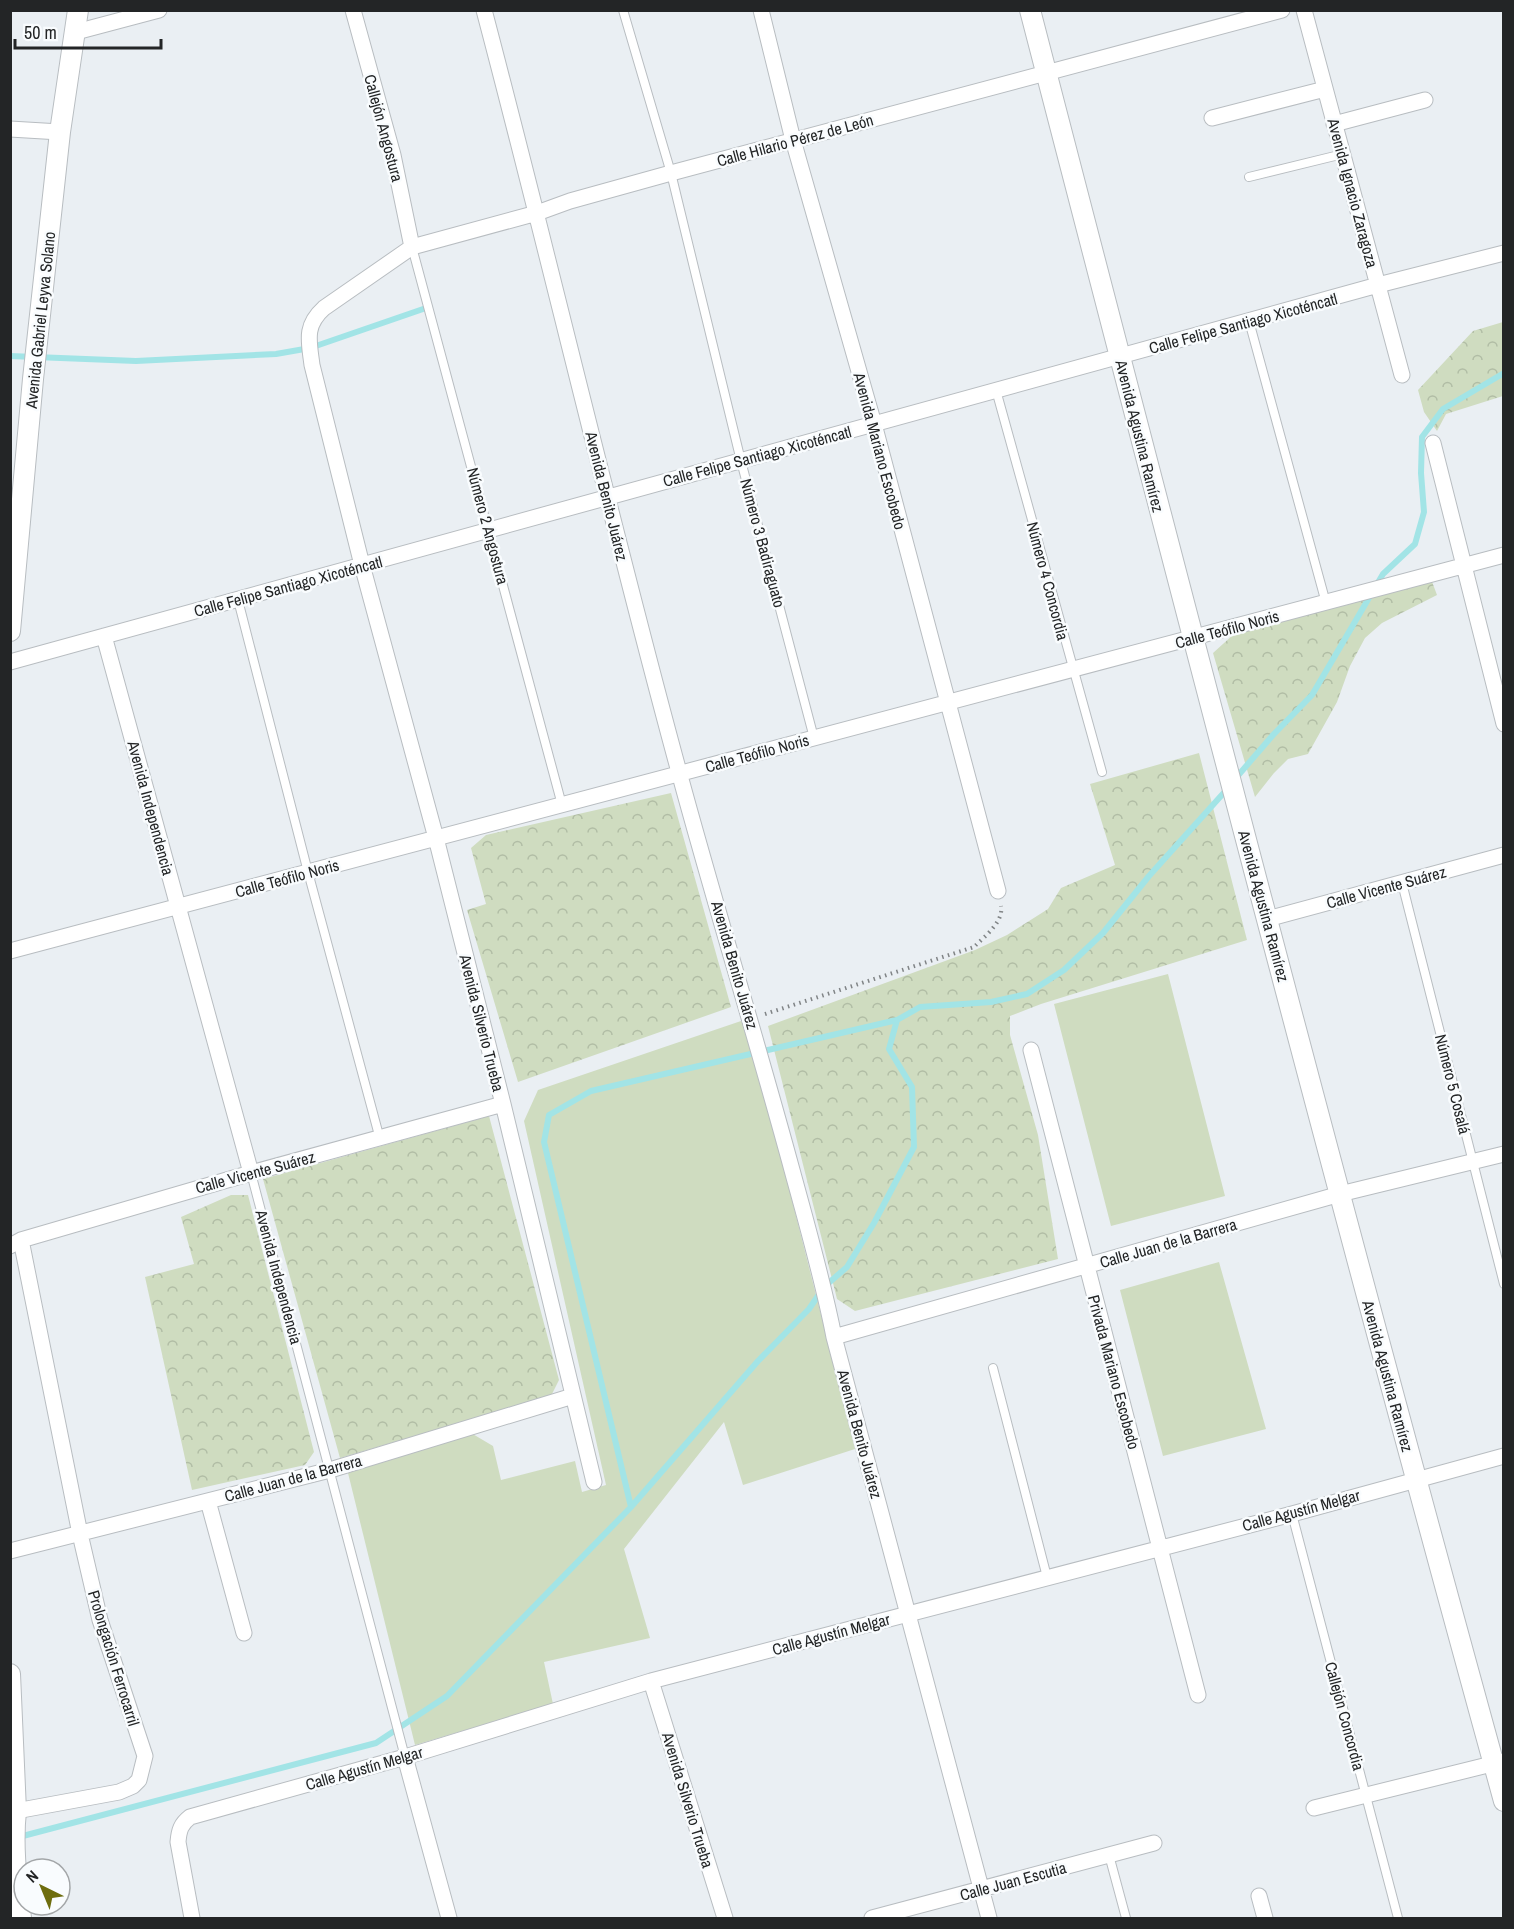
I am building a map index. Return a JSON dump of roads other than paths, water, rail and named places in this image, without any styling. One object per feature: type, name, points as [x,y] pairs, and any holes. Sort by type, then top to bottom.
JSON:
[{"type":"street","name":"Avenida Gabriel Leyva Solano","points":[[10,630],[33,379],[60,132],[78,10]]},
{"type":"street","points":[[76,32],[159,10]]},
{"type":"street","name":"Callejón Angostura","points":[[353,10],[393,155],[412,247]]},
{"type":"street","name":"Avenida Benito Juárez","points":[[484,10],[679,774],[760,1052],[824,1287],[834,1337],[989,1918]]},
{"type":"street","name":"Avenida Mariano Escobedo","points":[[761,10],[793,140],[874,424],[998,891]]},
{"type":"street","name":"Avenida Agustina Ramírez","points":[[1030,10],[1216,730],[1415,1480],[1498,1762],[1503,1801]]},
{"type":"street","name":"Calle Hilario Pérez de León","points":[[324,308],[412,247],[671,173],[1282,10]]},
{"type":"street","name":"Avenida Ignacio Zaragoza","points":[[1304,10],[1402,375]]},
{"type":"street","points":[[1212,118],[1325,89]]},
{"type":"street","points":[[1334,124],[1425,100]]},
{"type":"street","points":[[10,129],[60,132]]},
{"type":"street","name":"Calle Felipe Santiago Xicoténcatl","points":[[10,662],[1378,285],[1503,253]]},
{"type":"street","name":"Avenida Silverio Trueba","points":[[324,308],[316,316],[309,335],[312,365],[362,565],[436,838],[594,1482]]},
{"type":"street","points":[[1433,443],[1503,724]]},
{"type":"street","name":"Calle Teófilo Noris","points":[[10,951],[1503,555]]},
{"type":"street","name":"Avenida Independencia","points":[[104,636],[251,1173]]},
{"type":"street","name":"Calle Vicente Suárez","points":[[1267,919],[1503,855]]},
{"type":"street","name":"Privada Mariano Escobedo","points":[[1031,1050],[1198,1695]]},
{"type":"street","name":"Calle Vicente Suárez","points":[[16,1243],[251,1173],[502,1104]]},
{"type":"street","name":"Calle Juan de la Barrera","points":[[834,1337],[1340,1194],[1503,1154]]},
{"type":"street","name":"Prolongación Ferrocarril","points":[[15,1818],[119,1792],[133,1786],[139,1780],[145,1756],[100,1620],[16,1243]]},
{"type":"street","name":"Calle Juan de la Barrera","points":[[10,1551],[330,1470],[573,1396]]},
{"type":"street","name":"Calle Agustín Melgar","points":[[192,1918],[178,1842],[179,1830],[183,1822],[190,1817],[405,1757],[651,1681],[1292,1514],[1503,1456]]},
{"type":"street","points":[[208,1501],[244,1634]]},
{"type":"street","points":[[10,1674],[16,1866],[21,1918]]},
{"type":"street","name":"Avenida Silverio Trueba","points":[[651,1681],[725,1918]]},
{"type":"street","name":"Avenida Independencia","points":[[405,1757],[449,1918]]},
{"type":"street","points":[[1314,1808],[1498,1762]]},
{"type":"street","name":"Calle Juan Escutia","points":[[873,1918],[1154,1843]]},
{"type":"street","points":[[1260,1896],[1265,1918]]},
{"type":"lane","name":"Número 3 Badiraguato","points":[[623,10],[671,173],[741,461],[814,738]]},
{"type":"lane","points":[[1249,177],[1343,154]]},
{"type":"lane","name":"Número 2 Angostura","points":[[412,247],[562,805]]},
{"type":"lane","points":[[1249,321],[1326,603]]},
{"type":"lane","name":"Número 4 Concordia","points":[[996,390],[1102,772]]},
{"type":"lane","points":[[238,600],[308,872],[381,1139]]},
{"type":"lane","name":"Número 5 Cosalá","points":[[1402,883],[1503,1284]]},
{"type":"lane","name":"Avenida Independencia","points":[[251,1173],[405,1757]]},
{"type":"lane","points":[[993,1368],[1047,1577]]},
{"type":"lane","name":"Callejón Concordia","points":[[1292,1514],[1398,1918]]},
{"type":"lane","points":[[1108,1856],[1125,1918]]},
{"type":"waterway","points":[[10,356],[136,361],[276,354],[310,348],[426,308]]},
{"type":"waterway","points":[[1235,779],[1312,695],[1383,574],[1415,544],[1424,512],[1421,473],[1422,437],[1443,409],[1504,373]]},
{"type":"waterway","points":[[19,1837],[376,1743],[447,1696],[631,1507],[758,1361],[809,1309],[824,1287],[847,1267],[874,1223],[914,1147],[912,1087],[889,1049],[897,1020],[920,1007],[991,1002],[1027,994],[1064,970],[1103,933],[1149,876],[1229,787]]},
{"type":"waterway","points":[[631,1507],[544,1142],[549,1115],[591,1091],[897,1020]]}]
